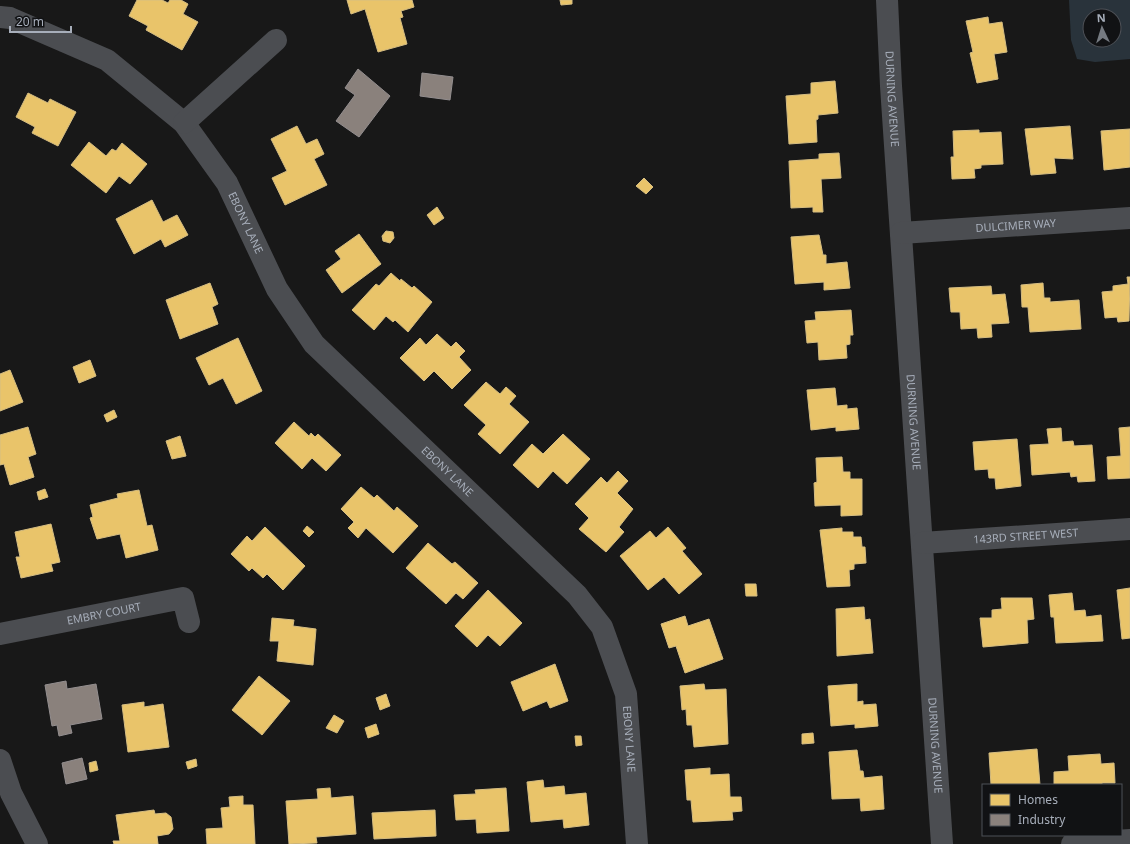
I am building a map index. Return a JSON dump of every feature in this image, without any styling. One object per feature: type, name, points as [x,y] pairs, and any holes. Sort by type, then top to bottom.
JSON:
[{"type":"street","name":"DURNING AVENUE","points":[[887,0],[942,844]]},
{"type":"street","name":"EBONY LANE","points":[[0,17],[10,18],[107,60],[184,124],[227,183],[277,289],[314,344],[577,595],[602,627],[626,694],[637,844]]},
{"type":"street","points":[[184,124],[276,40]]},
{"type":"street","name":"DULCIMER WAY","points":[[901,233],[1130,218]]},
{"type":"street","name":"143RD STREET WEST","points":[[922,543],[1130,529]]},
{"type":"street","name":"EMBRY COURT","points":[[0,634],[183,598],[189,622]]},
{"type":"street","points":[[0,760],[11,793],[37,844]]},
{"type":"street","points":[[1072,844],[1130,840]]},
{"type":"shaded area","points":[[1069,0],[1130,0],[1130,59],[1095,62],[1077,59],[1071,40]]},
{"type":"building: Homes","points":[[137,0],[162,0],[168,3],[170,0],[181,0],[188,4],[183,14],[198,22],[182,50],[146,30],[148,26],[129,16]]},
{"type":"building: Homes","points":[[347,0],[412,0],[414,7],[401,11],[403,17],[400,18],[407,44],[378,52],[365,9],[351,14]]},
{"type":"building: Homes","points":[[560,0],[572,0],[572,4],[561,5]]},
{"type":"building: Homes","points":[[988,17],[989,24],[1002,22],[1007,52],[994,54],[998,79],[977,83],[970,53],[973,52],[966,21]]},
{"type":"building: Homes","points":[[835,81],[838,113],[818,115],[818,119],[816,120],[817,142],[789,144],[786,96],[811,94],[811,83]]},
{"type":"building: Homes","points":[[28,93],[48,103],[50,99],[76,112],[58,146],[32,133],[35,127],[16,117]]},
{"type":"building: Homes","points":[[297,126],[306,144],[317,139],[324,154],[314,159],[327,185],[285,205],[272,178],[287,171],[271,139]]},
{"type":"building: Homes","points":[[1070,126],[1073,159],[1054,158],[1056,173],[1031,175],[1025,129]]},
{"type":"building: Homes","points":[[1130,129],[1130,167],[1104,170],[1101,131]]},
{"type":"building: Homes","points":[[979,130],[979,133],[1001,132],[1003,164],[981,165],[981,168],[974,169],[975,178],[952,179],[951,157],[954,157],[953,131]]},
{"type":"building: Homes","points":[[89,142],[106,156],[112,149],[116,151],[122,143],[147,164],[130,184],[119,176],[106,193],[71,165]]},
{"type":"building: Homes","points":[[839,153],[841,178],[821,179],[823,212],[813,212],[813,207],[791,208],[789,161],[819,159],[819,154]]},
{"type":"building: Homes","points":[[644,178],[653,187],[646,194],[636,186]]},
{"type":"building: Homes","points":[[152,200],[163,222],[177,215],[188,235],[165,247],[161,239],[134,254],[116,219]]},
{"type":"building: Homes","points":[[437,207],[444,218],[434,225],[427,215]]},
{"type":"building: Homes","points":[[386,231],[393,232],[394,238],[390,243],[383,241],[382,236]]},
{"type":"building: Homes","points":[[359,234],[381,264],[342,293],[326,270],[341,259],[335,251]]},
{"type":"building: Homes","points":[[819,235],[823,255],[826,255],[826,264],[847,262],[850,288],[824,290],[824,282],[795,284],[791,237]]},
{"type":"building: Homes","points":[[391,273],[400,281],[401,279],[412,288],[414,286],[432,302],[408,332],[395,320],[393,322],[386,316],[374,330],[352,310],[376,284],[379,286]]},
{"type":"building: Homes","points":[[1127,277],[1130,277],[1129,321],[1118,322],[1117,317],[1105,318],[1102,292],[1113,291],[1113,286],[1128,284]]},
{"type":"building: Homes","points":[[210,283],[218,304],[212,307],[218,324],[180,339],[166,300]]},
{"type":"building: Homes","points":[[1043,283],[1044,298],[1050,298],[1050,302],[1079,300],[1081,329],[1030,332],[1028,307],[1022,307],[1021,285]]},
{"type":"building: Homes","points":[[991,286],[992,295],[1005,294],[1009,323],[991,324],[992,337],[978,338],[977,328],[961,329],[960,312],[951,312],[949,288]]},
{"type":"building: Homes","points":[[851,310],[853,335],[850,335],[850,344],[846,345],[847,358],[819,360],[818,342],[807,343],[805,321],[816,320],[815,312]]},
{"type":"building: Homes","points":[[437,334],[451,347],[456,342],[465,351],[459,357],[471,370],[452,389],[434,371],[424,381],[400,358],[420,338],[426,345]]},
{"type":"building: Homes","points":[[238,338],[262,391],[236,404],[223,378],[209,385],[196,358]]},
{"type":"building: Homes","points":[[90,360],[96,376],[79,383],[73,367]]},
{"type":"building: Homes","points":[[10,370],[23,402],[0,411],[0,374]]},
{"type":"building: Homes","points":[[486,382],[500,394],[506,387],[516,396],[509,404],[529,422],[500,454],[478,434],[486,425],[464,405]]},
{"type":"building: Homes","points":[[835,388],[837,406],[847,405],[847,409],[857,408],[859,429],[836,431],[836,427],[811,430],[807,390]]},
{"type":"building: Homes","points":[[114,410],[117,417],[107,422],[104,415]]},
{"type":"building: Homes","points":[[294,422],[309,436],[311,433],[315,437],[318,434],[341,455],[326,471],[312,458],[302,469],[275,443]]},
{"type":"building: Homes","points":[[28,427],[36,454],[28,457],[34,477],[10,485],[4,464],[0,465],[0,435]]},
{"type":"building: Homes","points":[[1130,427],[1130,478],[1108,479],[1107,457],[1121,456],[1119,428]]},
{"type":"building: Homes","points":[[1061,428],[1062,442],[1073,441],[1074,446],[1092,445],[1095,481],[1078,482],[1077,476],[1071,477],[1070,472],[1032,475],[1030,445],[1049,444],[1047,429]]},
{"type":"building: Homes","points":[[563,434],[590,459],[567,484],[553,471],[538,488],[513,465],[532,444],[543,454]]},
{"type":"building: Homes","points":[[180,436],[186,456],[172,459],[166,441]]},
{"type":"building: Homes","points":[[1017,439],[1021,486],[996,489],[995,478],[989,478],[988,469],[975,470],[973,442]]},
{"type":"building: Homes","points":[[842,457],[843,472],[850,472],[850,479],[862,479],[862,515],[841,516],[841,505],[815,506],[814,483],[817,482],[816,458]]},
{"type":"building: Homes","points":[[618,471],[628,481],[617,493],[633,509],[619,527],[624,532],[606,552],[579,529],[589,518],[575,504],[601,477],[607,483]]},
{"type":"building: Homes","points":[[361,487],[374,498],[377,495],[394,511],[397,507],[418,526],[393,553],[366,528],[358,538],[348,528],[354,522],[341,509]]},
{"type":"building: Homes","points":[[45,489],[48,497],[39,500],[37,492]]},
{"type":"building: Homes","points":[[139,490],[147,526],[152,525],[158,550],[126,558],[120,534],[97,539],[90,518],[93,517],[90,505],[118,498],[117,494]]},
{"type":"building: Homes","points":[[51,524],[60,562],[51,564],[53,571],[21,578],[16,557],[20,557],[15,532]]},
{"type":"building: Homes","points":[[307,526],[314,532],[309,537],[303,531]]},
{"type":"building: Homes","points":[[265,527],[305,566],[283,590],[267,574],[263,578],[252,568],[249,571],[231,554],[247,536],[252,541]]},
{"type":"building: Homes","points":[[668,527],[686,548],[682,551],[702,574],[679,594],[664,577],[648,590],[620,556],[650,531],[656,538]]},
{"type":"building: Homes","points":[[842,528],[842,532],[853,532],[853,537],[861,537],[862,547],[865,547],[866,563],[854,564],[854,569],[849,570],[850,586],[827,587],[820,530]]},
{"type":"building: Homes","points":[[428,543],[452,564],[455,562],[478,583],[463,599],[456,593],[446,604],[406,568]]},
{"type":"building: Homes","points":[[745,584],[756,584],[757,596],[746,596]]},
{"type":"building: Homes","points":[[1130,588],[1130,638],[1122,639],[1117,590]]},
{"type":"building: Homes","points":[[488,590],[522,623],[500,646],[488,635],[477,647],[455,626]]},
{"type":"building: Homes","points":[[1072,593],[1074,611],[1085,610],[1086,617],[1101,615],[1103,641],[1056,643],[1054,617],[1051,617],[1049,595]]},
{"type":"building: Homes","points":[[1001,598],[1032,598],[1034,619],[1027,620],[1028,643],[983,647],[980,618],[992,618],[992,610],[1002,609]]},
{"type":"building: Homes","points":[[864,607],[865,620],[870,619],[873,653],[837,656],[836,609]]},
{"type":"building: Homes","points":[[685,616],[688,626],[709,619],[723,659],[685,673],[676,646],[669,648],[661,624]]},
{"type":"building: Homes","points":[[272,618],[294,620],[293,626],[316,629],[313,665],[277,661],[279,641],[270,641]]},
{"type":"building: Homes","points":[[555,664],[568,701],[550,708],[547,701],[523,711],[511,682]]},
{"type":"building: Homes","points":[[259,676],[290,701],[262,735],[232,710]]},
{"type":"building: Homes","points":[[704,684],[705,690],[726,689],[728,744],[694,747],[692,725],[687,725],[686,709],[682,710],[680,686]]},
{"type":"building: Homes","points":[[857,684],[857,702],[863,701],[863,705],[876,704],[878,726],[855,728],[855,724],[831,726],[828,686]]},
{"type":"building: Homes","points":[[386,694],[390,706],[380,710],[376,698]]},
{"type":"building: Homes","points":[[144,702],[144,707],[163,704],[169,747],[128,752],[122,705]]},
{"type":"building: Homes","points":[[334,715],[344,721],[337,733],[326,728]]},
{"type":"building: Homes","points":[[376,724],[379,734],[368,738],[365,728]]},
{"type":"building: Homes","points":[[813,733],[814,743],[802,744],[802,734]]},
{"type":"building: Homes","points":[[575,736],[581,736],[582,745],[576,746]]},
{"type":"building: Homes","points":[[1037,749],[1040,784],[991,784],[989,753]]},
{"type":"building: Homes","points":[[857,750],[860,771],[863,771],[864,778],[882,776],[884,809],[861,811],[860,798],[832,799],[829,752]]},
{"type":"building: Homes","points":[[1100,754],[1101,764],[1114,763],[1115,783],[1054,784],[1054,772],[1069,771],[1068,756]]},
{"type":"building: Homes","points":[[196,759],[197,766],[188,769],[186,762]]},
{"type":"building: Homes","points":[[96,761],[98,770],[90,772],[89,763]]},
{"type":"building: Homes","points":[[710,768],[710,775],[729,774],[730,797],[741,797],[742,811],[732,812],[733,820],[693,822],[691,800],[687,800],[685,770]]},
{"type":"building: Homes","points":[[543,780],[544,788],[564,786],[565,795],[586,793],[589,825],[564,828],[563,819],[531,822],[527,782]]},
{"type":"building: Homes","points":[[330,788],[331,798],[353,796],[356,834],[316,837],[317,843],[289,844],[286,801],[318,799],[317,789]]},
{"type":"building: Homes","points":[[506,788],[509,831],[477,833],[476,819],[456,820],[454,795],[476,794],[475,790]]},
{"type":"building: Homes","points":[[243,796],[243,805],[253,805],[255,844],[207,844],[206,829],[223,828],[221,808],[230,807],[229,797]]},
{"type":"building: Homes","points":[[154,810],[155,814],[166,813],[171,817],[173,829],[169,834],[157,836],[158,844],[114,844],[113,841],[120,841],[116,815]]},
{"type":"building: Homes","points":[[435,810],[436,836],[374,839],[372,813]]},
{"type":"building: Industry","points":[[358,69],[390,96],[359,137],[336,121],[355,95],[345,88]]},
{"type":"building: Industry","points":[[422,73],[453,77],[450,100],[420,96]]},
{"type":"building: Industry","points":[[66,681],[67,689],[96,684],[102,719],[70,725],[72,733],[59,736],[57,725],[52,726],[45,685]]},
{"type":"building: Industry","points":[[82,758],[87,779],[66,784],[62,763]]}]
